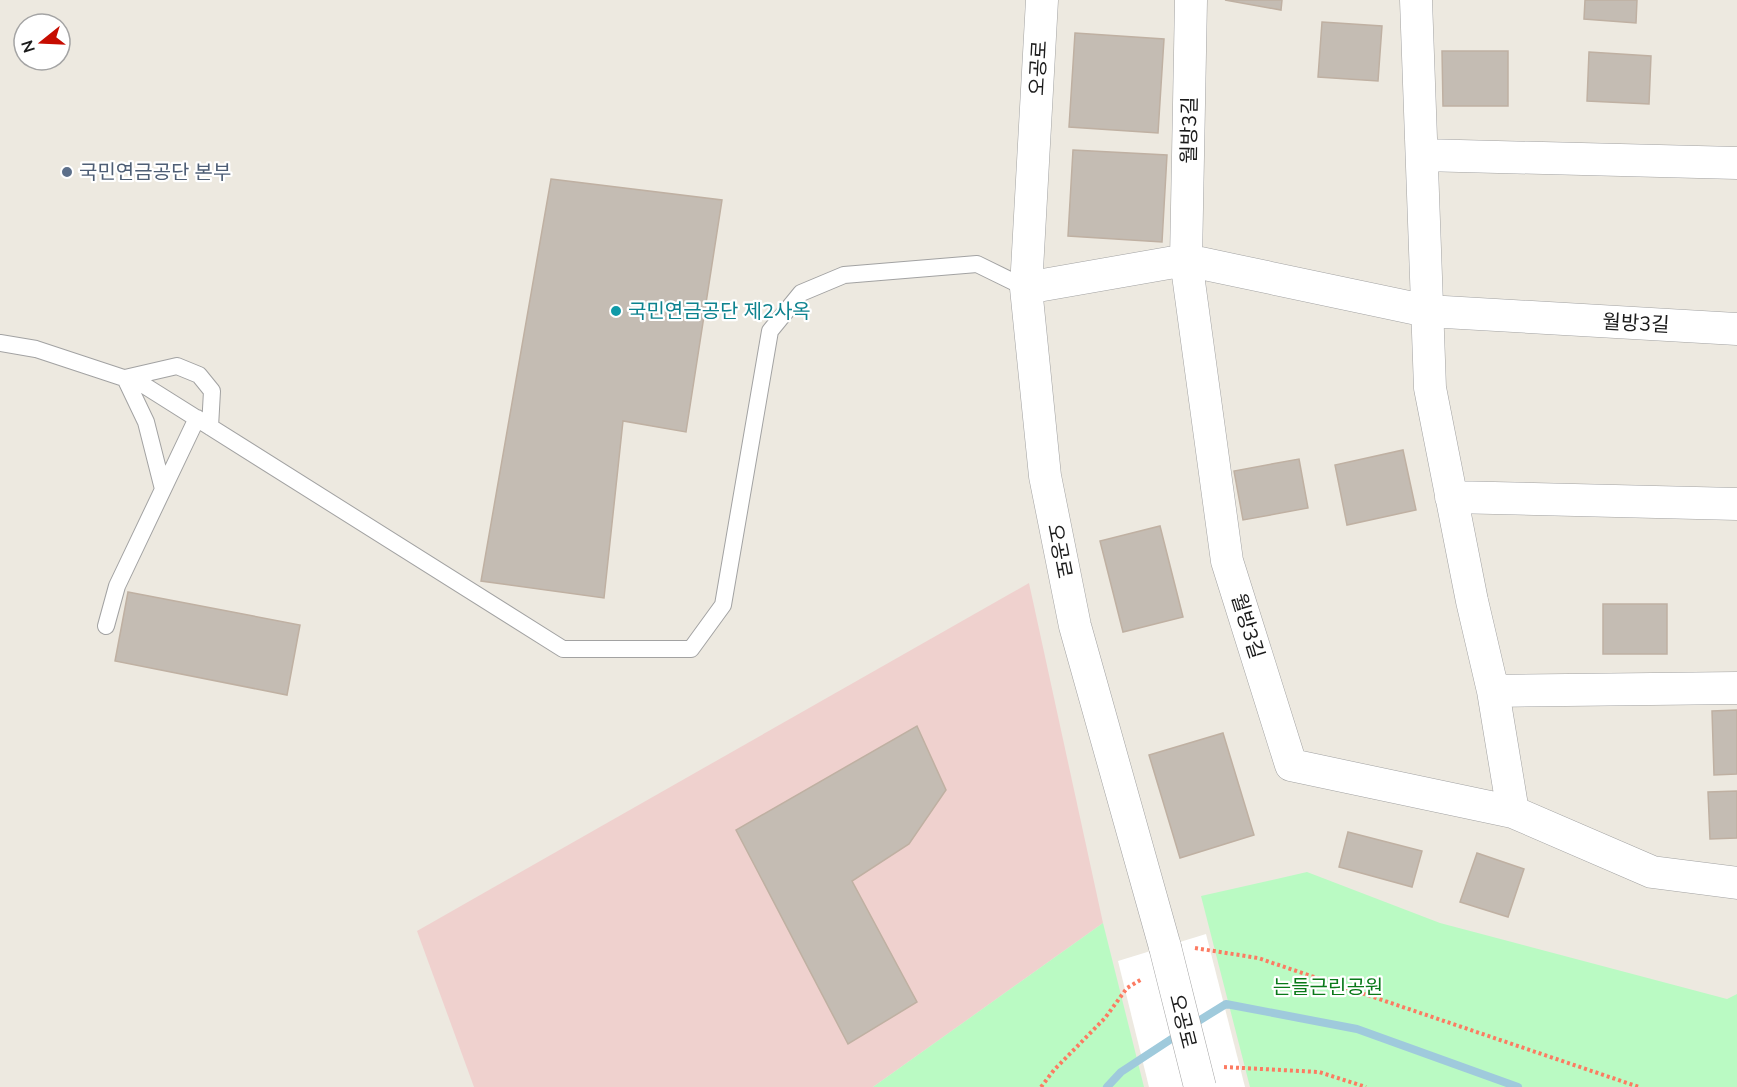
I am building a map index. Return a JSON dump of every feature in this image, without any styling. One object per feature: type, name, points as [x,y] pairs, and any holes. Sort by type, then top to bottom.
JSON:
[{"type":"street","name":"오공로","points":[[1042,0],[1026,288],[1045,476],[1075,626],[1180,947],[1210,1077]]},
{"type":"street","name":"월방3길","points":[[1191,0],[1186,260],[1227,561],[1291,765],[1513,812],[1652,872],[1737,883]]},
{"type":"street","points":[[1416,0],[1430,388],[1472,602],[1493,691],[1513,812]]},
{"type":"street","points":[[1422,155],[1731,162]]},
{"type":"street","name":"월방3길","points":[[1026,288],[1186,260],[1427,311],[1737,329]]},
{"type":"street","points":[[1451,497],[1737,504]]},
{"type":"street","points":[[1493,691],[1737,688]]},
{"type":"lane","points":[[0,342],[36,349],[142,384],[563,649],[691,649],[723,605],[770,330],[801,293],[844,275],[977,264],[1026,288]]},
{"type":"lane","points":[[106,626],[117,586],[163,489],[204,423],[212,391],[199,375],[177,366],[125,378]]},
{"type":"lane","points":[[125,378],[146,422],[163,489]]},
{"type":"path","points":[[1180,947],[1258,958],[1639,1087]]},
{"type":"path","points":[[1041,1087],[1054,1070],[1104,1018],[1127,988],[1146,977]]},
{"type":"path","points":[[1210,1077],[1319,1072],[1366,1087]]},
{"type":"shaded area","points":[[1029,583],[1103,923],[873,1087],[474,1087],[417,931]]},
{"type":"green space","name":"는들근린공원","points":[[1307,872],[1440,923],[1727,999],[1737,994],[1737,1087],[1250,1087],[1201,896]]},
{"type":"green space","points":[[1103,923],[1144,1087],[873,1087]]},
{"type":"pier","points":[[1206,934],[1245,1087],[1149,1087],[1118,961]]},
{"type":"building","points":[[1225,0],[1282,0],[1281,10]]},
{"type":"building","points":[[1585,0],[1637,0],[1636,23],[1584,19]]},
{"type":"building","points":[[1322,22],[1382,26],[1378,81],[1318,77]]},
{"type":"building","points":[[1075,33],[1164,39],[1158,133],[1069,127]]},
{"type":"building","points":[[1442,51],[1508,51],[1508,106],[1443,106]]},
{"type":"building","points":[[1589,52],[1651,56],[1649,104],[1587,101]]},
{"type":"building","points":[[1073,150],[1167,155],[1162,242],[1068,236]]},
{"type":"building","name":"국민연금공단 제2사옥","points":[[551,179],[722,200],[686,432],[623,421],[604,598],[481,581]]},
{"type":"building","points":[[1403,450],[1416,510],[1347,525],[1335,465]]},
{"type":"building","points":[[1299,459],[1308,508],[1243,520],[1234,471]]},
{"type":"building","points":[[1160,526],[1183,617],[1123,632],[1100,541]]},
{"type":"building","points":[[128,592],[300,625],[287,695],[115,661]]},
{"type":"building","points":[[1603,604],[1667,604],[1667,654],[1603,654]]},
{"type":"building","points":[[1737,710],[1737,774],[1714,775],[1712,711]]},
{"type":"building","points":[[917,726],[946,790],[909,844],[852,881],[917,1002],[848,1044],[736,830]]},
{"type":"building","points":[[1223,733],[1254,835],[1180,858],[1149,755]]},
{"type":"building","points":[[1737,791],[1737,838],[1710,839],[1708,792]]},
{"type":"building","points":[[1348,832],[1422,851],[1412,887],[1339,867]]},
{"type":"building","points":[[1477,853],[1524,869],[1508,917],[1460,902]]},
{"type":"waterway","points":[[1192,1025],[1226,1004],[1357,1029],[1518,1087]]},
{"type":"waterway","points":[[1107,1087],[1121,1072],[1179,1034]]},
{"type":"place","name":"국민연금공단 본부","points":[[67,172]]},
{"type":"place","name":"국민연금공단 제2사옥","points":[[616,311]]}]
